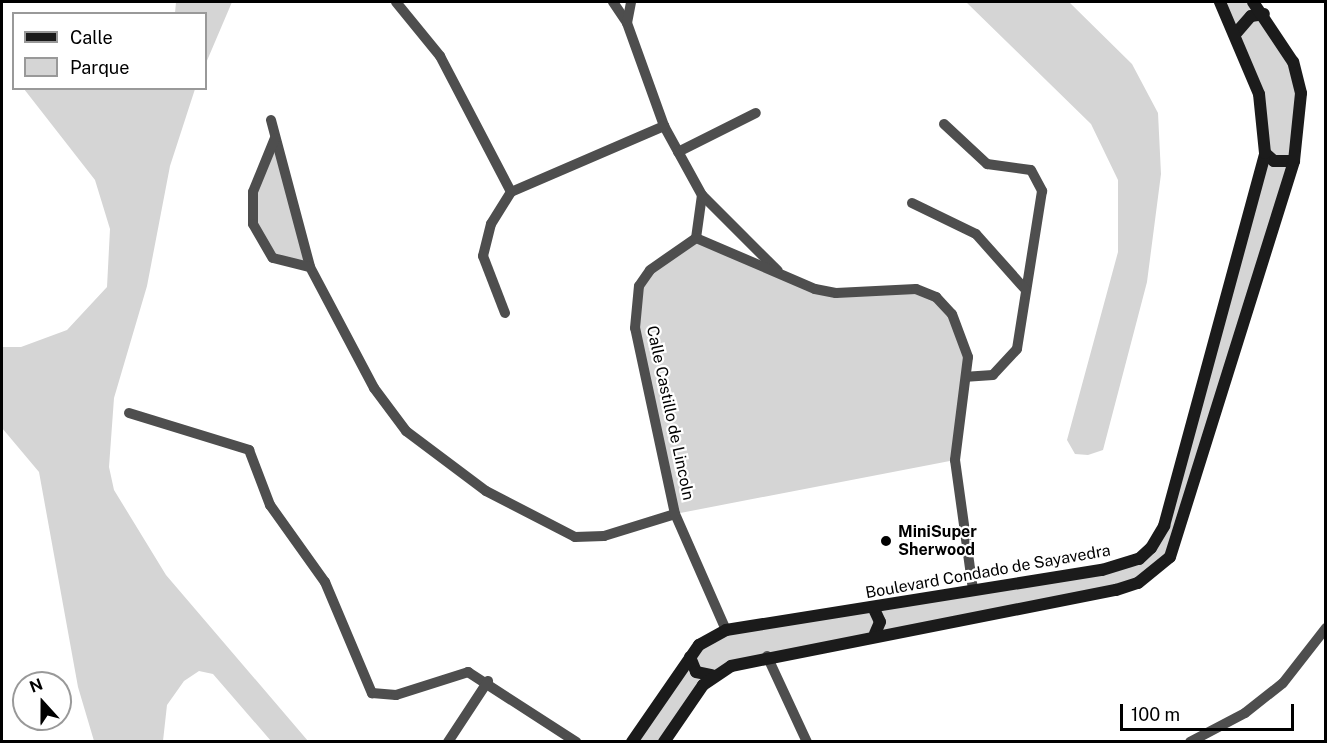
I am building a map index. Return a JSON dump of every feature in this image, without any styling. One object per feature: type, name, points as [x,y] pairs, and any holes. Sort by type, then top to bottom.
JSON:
[{"type":"street","points":[[396,2],[440,56],[511,192]]},
{"type":"street","points":[[613,2],[627,23],[664,126],[702,195],[784,276]]},
{"type":"street","points":[[627,23],[631,2]]},
{"type":"street","name":"Boulevard Condado de Sayavedra","points":[[632,741],[690,657],[726,630],[874,609],[973,590],[1120,567],[1151,548],[1164,526],[1265,153],[1259,94],[1237,33],[1220,2]]},
{"type":"street","points":[[690,657],[696,672],[712,675],[767,656],[1116,590],[1137,583],[1170,557],[1294,161],[1301,93],[1293,62],[1264,14],[1253,2]]},
{"type":"street","points":[[1237,33],[1251,16],[1264,14]]},
{"type":"street","points":[[678,152],[756,113]]},
{"type":"street","points":[[271,120],[310,267],[390,411],[450,467],[575,537],[604,536],[675,514]]},
{"type":"street","points":[[944,124],[975,158],[1031,171],[1039,179],[1040,227],[1025,289],[1022,335],[1011,359],[993,375],[968,377]]},
{"type":"street","points":[[505,313],[483,256],[491,224],[511,192],[664,126]]},
{"type":"street","points":[[275,138],[252,192],[253,224],[273,258],[310,267]]},
{"type":"street","points":[[1265,153],[1274,161],[1294,161]]},
{"type":"street","points":[[702,195],[696,238],[784,276],[836,294],[916,289],[936,297],[963,336],[968,377],[955,460],[973,590]]},
{"type":"street","points":[[912,202],[976,234],[1025,289]]},
{"type":"street","name":"Calle Castillo de Lincoln","points":[[696,238],[650,270],[635,308],[675,514],[726,630]]},
{"type":"street","points":[[129,413],[249,450],[270,505],[325,582],[372,693],[396,695],[468,672],[488,681],[576,741]]},
{"type":"street","points":[[874,609],[880,622],[875,634]]},
{"type":"street","points":[[1190,741],[1245,713],[1283,684],[1326,628]]},
{"type":"street","points":[[767,656],[807,741]]},
{"type":"street","points":[[664,741],[712,675]]},
{"type":"street","points":[[448,741],[488,681]]},
{"type":"green space","points":[[176,2],[232,2],[207,61],[207,12],[175,12]]},
{"type":"green space","points":[[966,2],[1069,2],[1132,64],[1158,113],[1161,174],[1147,282],[1103,450],[1088,455],[1075,454],[1067,440],[1118,252],[1118,180],[1091,124]]},
{"type":"green space","points":[[1220,2],[1253,2],[1264,14],[1301,93],[1294,161],[1170,557],[1138,583],[721,671],[664,741],[632,742],[709,638],[1139,559],[1164,526],[1265,153],[1263,119]]},
{"type":"green space","points":[[25,90],[195,90],[170,166],[147,286],[114,398],[109,467],[114,490],[166,575],[308,741],[271,741],[213,674],[199,671],[184,681],[167,705],[163,741],[94,741],[78,687],[39,472],[2,428],[2,347],[21,347],[67,330],[107,287],[110,229],[95,180]]},
{"type":"green space","points":[[275,138],[310,267],[264,249],[251,207]]},
{"type":"green space","points":[[696,238],[815,289],[916,289],[952,314],[968,357],[955,460],[675,514],[635,308],[650,270]]},
{"type":"place","name":"MiniSuper Sherwood","points":[[886,541]]}]
